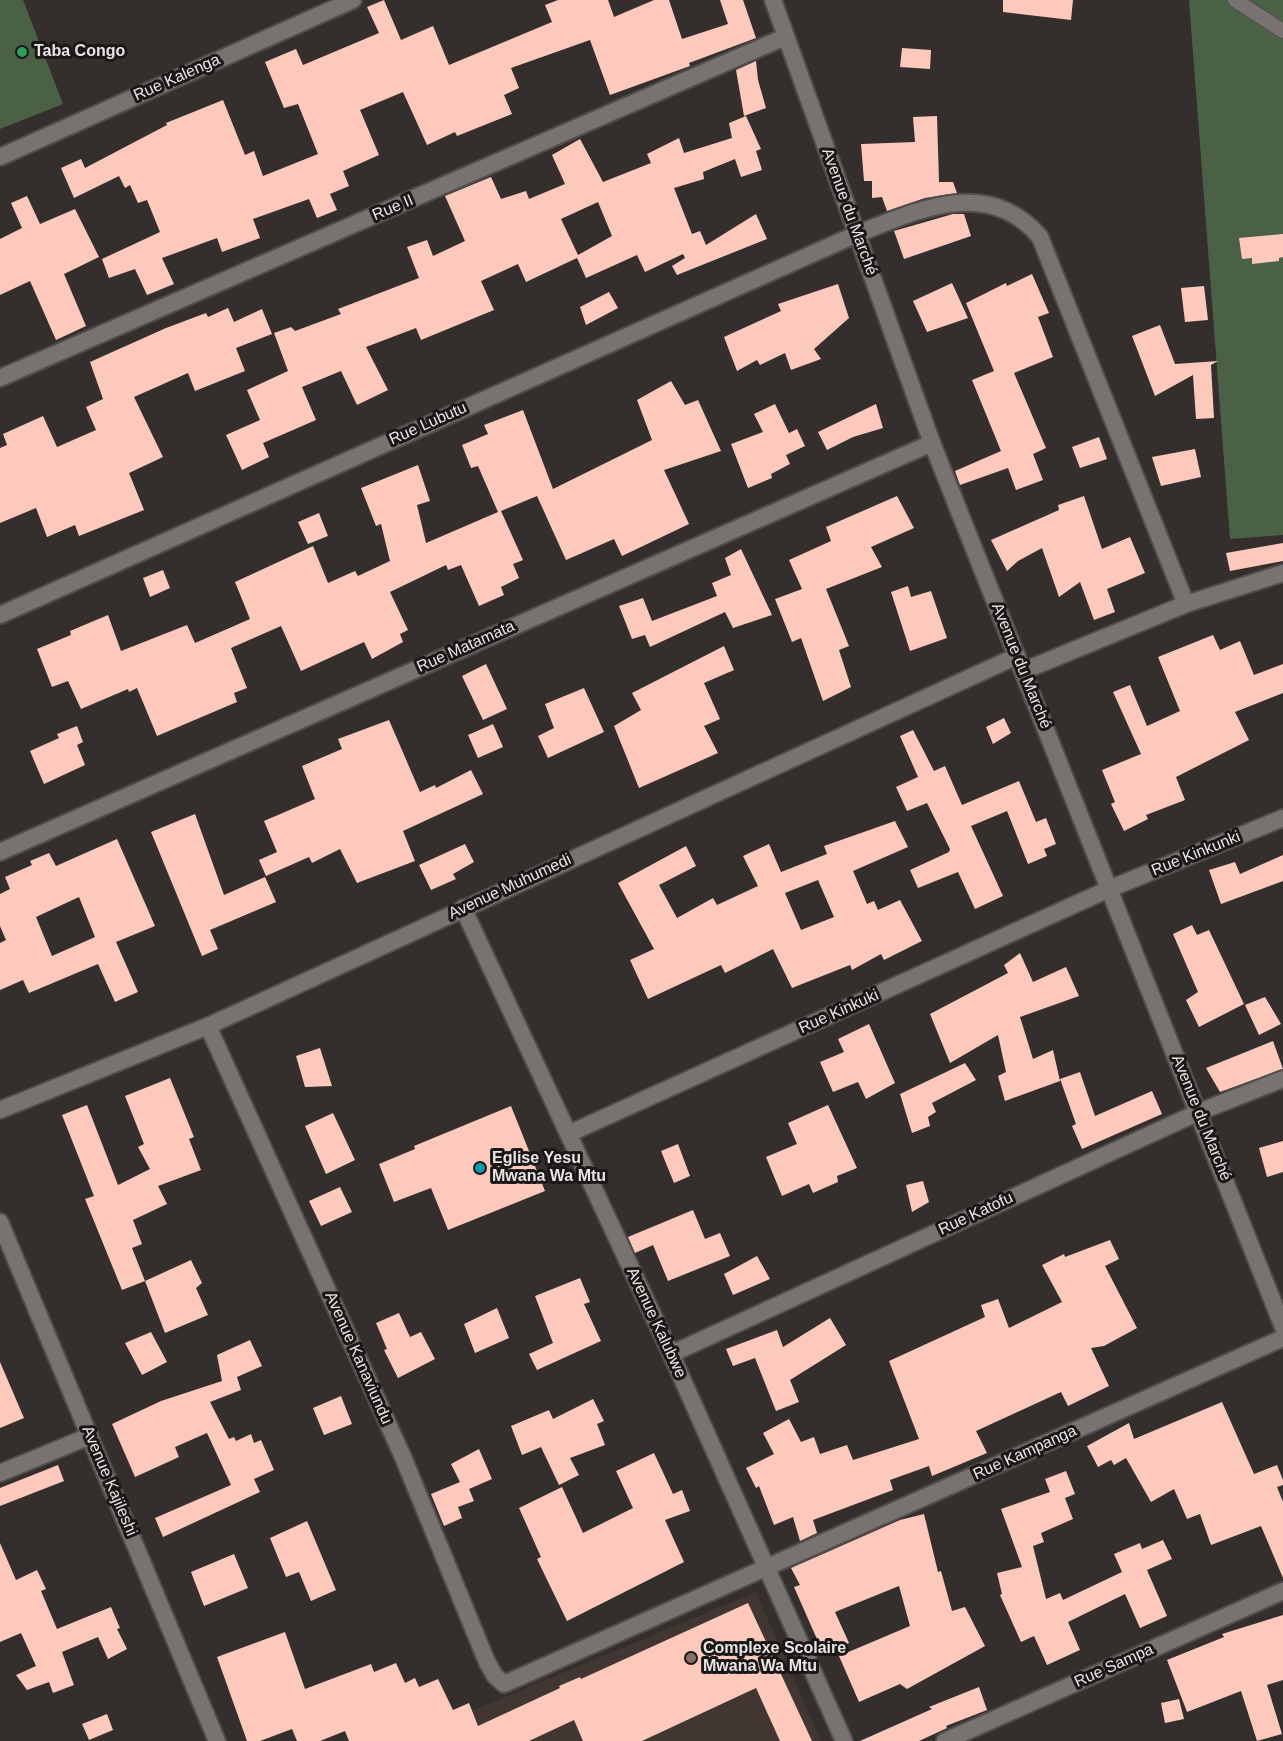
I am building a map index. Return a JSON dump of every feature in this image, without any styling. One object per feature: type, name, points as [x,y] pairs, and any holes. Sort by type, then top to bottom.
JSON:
[{"type":"street","name":"Rue Kalenga","points":[[0,156],[353,0]]},
{"type":"street","name":"Avenue du Marché","points":[[773,0],[932,443],[1283,1327]]},
{"type":"street","name":"Rue II","points":[[0,378],[785,37]]},
{"type":"street","name":"Rue Lubutu","points":[[0,615],[857,234],[912,212],[965,201],[1009,211],[1026,220],[1040,237],[1186,604]]},
{"type":"street","name":"Rue Matamata","points":[[0,852],[932,443]]},
{"type":"street","name":"Avenue Muhumedi","points":[[0,1110],[208,1026],[463,908],[1020,663],[1186,604],[1283,573]]},
{"type":"street","name":"Rue Kinkunki","points":[[1109,889],[1283,818]]},
{"type":"street","name":"Rue Kinkuki","points":[[568,1134],[1109,889]]},
{"type":"street","name":"Avenue Kalubwe","points":[[463,908],[671,1354],[844,1741]]},
{"type":"street","name":"Avenue Kanaviundu","points":[[208,1026],[402,1457],[487,1662],[499,1681],[510,1683]]},
{"type":"street","name":"Rue Katofu","points":[[671,1354],[1199,1112],[1283,1078]]},
{"type":"street","name":"Avenue Kajileshi","points":[[0,1222],[217,1741]]},
{"type":"street","name":"Rue Kampanga","points":[[510,1683],[1283,1338]]},
{"type":"street","points":[[0,1473],[90,1436]]},
{"type":"street","name":"Rue Sampa","points":[[945,1741],[1283,1591]]},
{"type":"lane","points":[[1235,0],[1283,31]]},
{"type":"shaded area","name":"Complexe Scolaire Mwana Wa Mtu","points":[[756,1592],[821,1741],[400,1741]]},
{"type":"green space","name":"Taba Congo","points":[[0,0],[23,0],[63,104],[0,129]]},
{"type":"green space","points":[[1189,0],[1283,0],[1283,535],[1230,539]]},
{"type":"building","points":[[384,0],[401,40],[433,26],[449,65],[552,22],[545,5],[558,0],[608,0],[614,17],[654,0],[669,0],[682,39],[728,24],[720,0],[743,0],[756,38],[689,63],[690,66],[610,95],[590,40],[511,68],[519,88],[504,95],[512,114],[457,136],[455,132],[427,145],[403,92],[360,110],[379,155],[343,171],[349,186],[330,194],[337,210],[317,218],[309,199],[253,219],[260,238],[222,252],[217,238],[162,258],[174,284],[147,295],[135,269],[109,278],[102,259],[160,232],[147,200],[138,203],[130,185],[125,188],[119,176],[74,198],[61,168],[81,159],[85,168],[167,125],[166,123],[223,100],[245,155],[254,151],[263,176],[318,154],[298,104],[284,108],[265,62],[296,49],[303,65],[379,33],[367,7]]},
{"type":"building","points":[[1003,0],[1073,0],[1071,20],[1003,12]]},
{"type":"building","points":[[902,48],[931,50],[930,69],[900,67]]},
{"type":"building","points":[[756,61],[758,80],[766,108],[744,116],[736,70]]},
{"type":"building","points":[[746,116],[761,149],[756,151],[762,170],[741,177],[735,159],[703,172],[704,179],[674,188],[692,234],[700,231],[706,245],[756,214],[767,239],[677,275],[672,266],[685,258],[683,254],[645,272],[637,255],[586,278],[577,258],[526,282],[518,264],[481,281],[494,310],[421,340],[416,328],[366,347],[388,390],[357,405],[341,371],[302,387],[316,420],[263,443],[269,457],[242,470],[226,435],[260,420],[247,390],[288,371],[274,333],[291,327],[295,331],[341,314],[338,309],[419,278],[407,247],[427,240],[433,256],[465,241],[445,196],[491,177],[501,199],[526,191],[529,199],[565,184],[552,155],[580,139],[603,182],[651,163],[647,154],[679,138],[684,153],[732,138],[729,123]],"holes":[[[598,202],[612,236],[578,255],[561,219]]]},
{"type":"building","points":[[937,116],[939,182],[953,182],[957,193],[925,198],[887,211],[882,197],[872,198],[872,181],[864,181],[861,144],[915,142],[913,117]]},
{"type":"building","points":[[27,196],[40,224],[75,209],[99,257],[64,274],[86,326],[56,340],[30,281],[0,295],[0,239],[22,228],[11,203]]},
{"type":"building","points":[[953,214],[964,214],[971,236],[904,259],[894,231]]},
{"type":"building","points":[[1283,234],[1283,257],[1279,258],[1279,261],[1252,264],[1252,258],[1242,259],[1239,238]]},
{"type":"building","points":[[1032,274],[1049,313],[1038,317],[1053,357],[1014,373],[1046,448],[1033,454],[1043,480],[1016,490],[1008,468],[960,485],[955,471],[1001,451],[972,380],[994,371],[966,303],[1006,283],[1007,286]]},
{"type":"building","points":[[952,283],[968,318],[927,332],[913,301]]},
{"type":"building","points":[[838,284],[849,318],[814,349],[821,359],[791,370],[785,353],[760,365],[757,360],[737,371],[724,337],[781,311],[778,304]]},
{"type":"building","points":[[1204,286],[1208,320],[1185,322],[1181,288]]},
{"type":"building","points":[[609,292],[618,308],[586,325],[580,307]]},
{"type":"building","points":[[228,308],[234,322],[262,309],[272,334],[236,348],[245,371],[195,391],[188,373],[134,397],[163,457],[129,473],[144,510],[79,536],[75,525],[47,537],[36,508],[0,523],[0,448],[7,445],[3,434],[43,416],[57,447],[96,430],[86,407],[103,399],[90,362],[166,328],[206,313],[208,317]]},
{"type":"building","points":[[1160,325],[1175,364],[1218,361],[1211,365],[1214,418],[1196,419],[1193,375],[1155,396],[1132,336]]},
{"type":"building","points":[[671,381],[685,405],[698,400],[721,451],[664,470],[689,524],[622,556],[614,539],[566,560],[537,496],[501,511],[523,560],[513,564],[519,578],[501,587],[504,595],[479,606],[461,565],[448,570],[446,565],[390,592],[408,630],[400,634],[403,642],[372,659],[364,642],[301,671],[281,626],[231,648],[247,688],[234,693],[237,702],[157,736],[137,688],[129,692],[128,689],[81,709],[68,681],[52,687],[37,649],[71,635],[70,631],[108,615],[121,651],[187,625],[195,643],[250,619],[235,582],[313,546],[328,583],[355,571],[358,576],[390,561],[381,524],[376,526],[361,488],[418,465],[430,501],[417,505],[426,543],[498,512],[478,466],[471,468],[462,445],[488,434],[484,425],[523,410],[553,489],[652,440],[637,400]]},
{"type":"building","points":[[775,404],[789,433],[797,429],[805,446],[786,455],[790,464],[771,474],[772,478],[748,488],[731,444],[763,432],[754,414]]},
{"type":"building","points":[[876,404],[883,428],[853,437],[827,450],[818,432]]},
{"type":"building","points":[[1099,437],[1107,459],[1080,468],[1072,447]]},
{"type":"building","points":[[1195,449],[1201,477],[1161,486],[1152,457]]},
{"type":"building","points":[[897,496],[914,528],[871,547],[882,567],[826,589],[849,646],[839,650],[851,687],[823,701],[801,638],[792,642],[775,599],[802,589],[789,560],[831,541],[826,527]]},
{"type":"building","points":[[1084,496],[1102,549],[1130,537],[1145,573],[1107,589],[1115,612],[1094,620],[1080,582],[1059,597],[1042,548],[1018,561],[1007,571],[991,540],[1059,510],[1058,505]]},
{"type":"building","points":[[319,513],[328,536],[308,544],[298,522]]},
{"type":"building","points":[[1283,543],[1283,561],[1230,571],[1226,553]]},
{"type":"building","points":[[741,549],[772,615],[733,628],[725,612],[650,647],[645,635],[632,639],[619,606],[643,598],[652,621],[717,596],[712,583],[731,575],[725,558]]},
{"type":"building","points":[[163,570],[170,588],[150,597],[143,578]]},
{"type":"building","points":[[908,586],[911,597],[931,591],[947,638],[910,651],[891,592]]},
{"type":"building","points":[[1213,635],[1220,650],[1240,641],[1254,675],[1283,664],[1283,693],[1235,712],[1249,740],[1176,777],[1185,800],[1146,815],[1148,819],[1124,831],[1111,804],[1115,802],[1102,770],[1141,754],[1113,692],[1130,685],[1147,726],[1180,711],[1158,657]]},
{"type":"building","points":[[724,646],[734,670],[704,683],[720,719],[704,726],[718,753],[639,788],[614,726],[641,710],[632,693]]},
{"type":"building","points":[[486,664],[507,709],[483,720],[462,676]]},
{"type":"building","points":[[584,688],[604,732],[548,758],[538,736],[554,728],[545,704]]},
{"type":"building","points":[[1004,718],[1011,733],[993,744],[986,727]]},
{"type":"building","points":[[389,720],[420,792],[435,785],[436,788],[471,770],[483,794],[403,831],[415,861],[357,883],[340,849],[312,863],[309,857],[266,876],[259,860],[277,852],[264,821],[315,799],[302,766],[342,749],[338,739]]},
{"type":"building","points":[[493,724],[503,747],[478,758],[468,735]]},
{"type":"building","points":[[77,726],[83,742],[77,745],[85,765],[44,784],[30,751],[59,738],[57,734]]},
{"type":"building","points":[[913,730],[934,771],[945,766],[962,805],[1019,781],[1036,822],[1046,818],[1056,844],[1044,849],[1047,856],[1028,864],[1007,811],[971,826],[1003,896],[975,909],[958,872],[918,888],[910,870],[949,852],[950,849],[927,803],[907,811],[896,787],[918,777],[900,736]]},
{"type":"building","points":[[195,814],[224,895],[265,877],[276,902],[210,930],[218,949],[202,956],[151,832]]},
{"type":"building","points":[[895,821],[908,847],[853,871],[867,904],[874,901],[878,910],[900,900],[922,941],[884,960],[881,954],[852,970],[850,965],[792,988],[773,949],[725,973],[721,965],[648,999],[630,960],[654,949],[618,883],[686,846],[696,866],[659,885],[677,918],[713,898],[717,905],[758,886],[743,856],[769,844],[781,872],[827,854],[824,846]],"holes":[[[818,880],[834,917],[801,930],[785,893]]]},
{"type":"building","points":[[117,839],[155,926],[116,942],[138,992],[115,1002],[98,964],[29,993],[23,980],[0,990],[0,943],[6,940],[0,926],[0,894],[10,889],[5,877],[32,865],[30,861],[49,853],[56,866]],"holes":[[[79,897],[95,937],[52,956],[36,917]]]},
{"type":"building","points":[[465,844],[474,862],[453,874],[456,879],[431,890],[419,865]]},
{"type":"building","points":[[1283,855],[1283,881],[1221,904],[1209,870],[1235,862],[1240,874]]},
{"type":"building","points":[[1192,925],[1197,935],[1209,930],[1244,1004],[1199,1027],[1186,1000],[1198,992],[1173,934]]},
{"type":"building","points":[[1020,953],[1033,982],[1066,967],[1079,996],[1020,1017],[1033,1059],[1053,1050],[1060,1081],[1005,1101],[998,1076],[1006,1072],[998,1035],[950,1063],[930,1014],[1008,973],[1004,965]]},
{"type":"building","points":[[1265,997],[1281,1024],[1259,1035],[1245,1005]]},
{"type":"building","points":[[869,1024],[895,1083],[866,1099],[858,1082],[833,1092],[820,1062],[844,1052],[838,1039]]},
{"type":"building","points":[[1273,1041],[1283,1069],[1220,1092],[1206,1068]]},
{"type":"building","points":[[320,1048],[332,1086],[305,1087],[296,1056]]},
{"type":"building","points":[[965,1063],[976,1080],[932,1103],[936,1112],[928,1117],[930,1126],[912,1133],[900,1094]]},
{"type":"building","points":[[1080,1072],[1095,1116],[1152,1091],[1162,1114],[1082,1149],[1072,1126],[1076,1124],[1060,1079]]},
{"type":"building","points":[[170,1078],[194,1137],[189,1139],[201,1170],[158,1186],[167,1204],[133,1220],[142,1244],[132,1248],[145,1281],[122,1290],[85,1199],[94,1196],[62,1115],[87,1105],[118,1185],[150,1169],[138,1147],[144,1144],[125,1096]]},
{"type":"building","points":[[828,1105],[857,1168],[837,1176],[838,1182],[813,1193],[809,1184],[782,1196],[766,1157],[797,1144],[788,1123]]},
{"type":"building","name":"Eglise Yesu Mwana Wa Mtu","points":[[511,1106],[545,1191],[448,1230],[431,1188],[394,1202],[379,1164],[415,1149],[414,1146]]},
{"type":"building","points":[[333,1113],[355,1160],[326,1174],[305,1126]]},
{"type":"building","points":[[1283,1141],[1283,1172],[1267,1177],[1259,1148]]},
{"type":"building","points":[[678,1144],[690,1176],[674,1183],[661,1151]]},
{"type":"building","points":[[923,1181],[929,1202],[912,1212],[906,1185]]},
{"type":"building","points":[[340,1187],[352,1212],[321,1226],[309,1201]]},
{"type":"building","points":[[693,1210],[705,1239],[720,1233],[730,1256],[668,1281],[653,1245],[635,1253],[628,1237]]},
{"type":"building","points":[[1110,1240],[1119,1259],[1105,1266],[1137,1328],[1104,1346],[1091,1348],[1109,1386],[1068,1406],[1061,1392],[976,1431],[987,1453],[932,1476],[929,1466],[890,1480],[893,1490],[813,1520],[817,1533],[800,1541],[793,1517],[774,1525],[759,1486],[756,1488],[746,1468],[774,1454],[763,1433],[789,1419],[801,1442],[814,1437],[820,1454],[847,1445],[853,1460],[919,1439],[889,1361],[985,1317],[981,1305],[998,1299],[1009,1328],[1062,1302],[1042,1265],[1064,1254],[1065,1257]]},
{"type":"building","points":[[757,1256],[770,1279],[733,1295],[724,1274]]},
{"type":"building","points":[[191,1260],[202,1283],[196,1288],[208,1315],[165,1333],[145,1281]]},
{"type":"building","points":[[580,1278],[590,1302],[584,1304],[601,1341],[537,1370],[529,1354],[553,1343],[535,1296]]},
{"type":"building","points":[[497,1308],[509,1338],[475,1353],[464,1324]]},
{"type":"building","points":[[399,1313],[410,1337],[421,1332],[435,1359],[398,1378],[384,1350],[387,1349],[376,1323]]},
{"type":"building","points":[[830,1318],[846,1345],[790,1380],[799,1402],[776,1411],[755,1358],[733,1366],[726,1349],[777,1330],[783,1347]]},
{"type":"building","points":[[151,1332],[167,1362],[142,1375],[125,1343]]},
{"type":"building","points":[[250,1340],[262,1366],[237,1377],[241,1390],[210,1402],[229,1439],[234,1437],[236,1441],[251,1434],[254,1443],[261,1440],[274,1470],[254,1479],[260,1492],[163,1537],[155,1518],[231,1485],[207,1433],[175,1447],[179,1457],[135,1477],[112,1424],[161,1401],[222,1381],[217,1355]]},
{"type":"building","points":[[0,1362],[24,1418],[0,1428]]},
{"type":"building","points":[[341,1396],[352,1424],[324,1435],[313,1408]]},
{"type":"building","points":[[593,1399],[604,1421],[597,1424],[605,1445],[570,1458],[579,1475],[559,1485],[541,1447],[522,1455],[511,1426],[549,1410],[553,1419]]},
{"type":"building","points":[[1222,1402],[1254,1474],[1277,1465],[1283,1480],[1283,1485],[1277,1487],[1283,1502],[1283,1578],[1261,1526],[1211,1545],[1200,1514],[1187,1519],[1174,1489],[1151,1502],[1126,1458],[1114,1465],[1111,1460],[1098,1467],[1087,1446],[1129,1423],[1134,1439]]},
{"type":"building","points":[[479,1449],[492,1479],[469,1489],[474,1501],[458,1507],[462,1518],[444,1526],[431,1494],[460,1482],[451,1464]]},
{"type":"building","points":[[654,1453],[673,1494],[682,1490],[690,1511],[665,1520],[684,1562],[567,1621],[537,1559],[541,1557],[519,1508],[562,1487],[583,1533],[633,1508],[616,1471]]},
{"type":"building","points":[[58,1465],[64,1481],[0,1506],[0,1488]]},
{"type":"building","points":[[1066,1471],[1075,1494],[1065,1498],[1073,1519],[1041,1533],[1044,1542],[1033,1546],[1046,1599],[1060,1593],[1063,1600],[1122,1572],[1114,1554],[1140,1543],[1142,1549],[1163,1540],[1172,1559],[1147,1570],[1167,1616],[1140,1628],[1125,1594],[1068,1622],[1080,1650],[1047,1665],[1034,1636],[1021,1642],[1000,1595],[1002,1594],[997,1573],[1022,1567],[1001,1509],[1050,1492],[1045,1479]]},
{"type":"building","points":[[924,1514],[938,1572],[941,1571],[952,1611],[965,1607],[985,1646],[907,1689],[900,1684],[859,1702],[839,1656],[910,1626],[899,1586],[835,1612],[849,1643],[824,1655],[794,1587],[800,1585],[791,1568],[900,1520]]},
{"type":"building","points":[[307,1521],[336,1590],[311,1601],[299,1572],[286,1577],[270,1538]]},
{"type":"building","points":[[0,1543],[16,1580],[37,1570],[46,1589],[41,1591],[57,1629],[111,1607],[120,1628],[117,1629],[127,1649],[108,1659],[98,1637],[62,1652],[74,1685],[53,1693],[49,1682],[27,1690],[16,1675],[36,1666],[21,1633],[0,1642]]},
{"type":"building","points":[[234,1554],[248,1588],[204,1606],[191,1572]]},
{"type":"building","points":[[748,1603],[812,1741],[780,1741],[756,1688],[642,1741],[583,1741],[574,1720],[529,1741],[349,1741],[345,1731],[320,1741],[297,1741],[292,1729],[260,1741],[247,1741],[217,1657],[285,1632],[305,1689],[371,1664],[374,1672],[396,1663],[405,1683],[415,1678],[419,1687],[438,1679],[453,1710],[469,1703],[478,1726],[560,1688],[559,1686],[580,1677],[581,1679]]},
{"type":"building","points":[[1283,1615],[1283,1680],[1267,1685],[1282,1734],[1257,1741],[1241,1691],[1187,1712],[1167,1660],[1224,1637],[1222,1634]]},
{"type":"building","points":[[979,1687],[987,1710],[946,1726],[947,1728],[919,1741],[860,1741],[932,1709],[929,1707]]},
{"type":"building","points":[[1179,1699],[1184,1719],[1165,1723],[1161,1703]]},
{"type":"building","points":[[107,1714],[113,1730],[89,1740],[82,1724]]},
{"type":"place","name":"Taba Congo","points":[[22,52]]},
{"type":"place","name":"Eglise Yesu Mwana Wa Mtu","points":[[480,1168]]},
{"type":"place","name":"Complexe Scolaire Mwana Wa Mtu","points":[[691,1658]]}]
